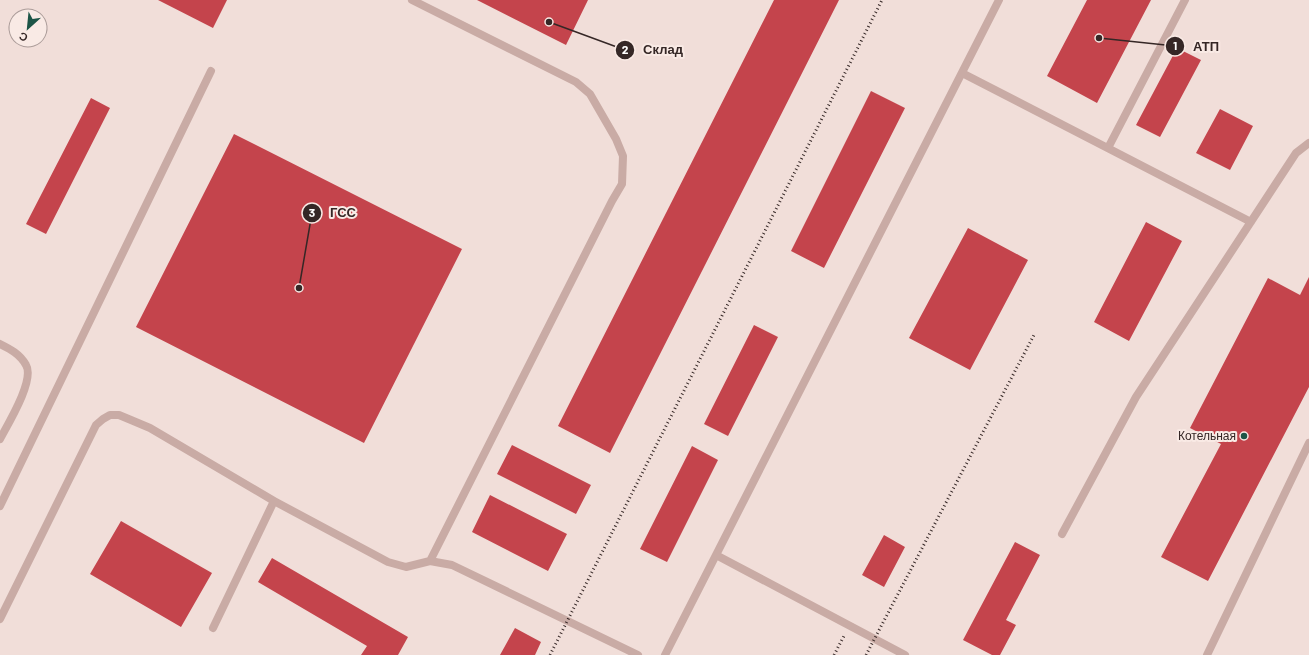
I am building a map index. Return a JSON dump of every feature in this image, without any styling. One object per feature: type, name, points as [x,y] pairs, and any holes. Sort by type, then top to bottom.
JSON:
[{"type":"lane","points":[[412,0],[576,82],[590,94],[616,139],[623,156],[622,184],[430,561]]},
{"type":"lane","points":[[665,655],[999,0]]},
{"type":"lane","points":[[1108,148],[1185,0]]},
{"type":"lane","points":[[0,506],[211,71]]},
{"type":"lane","points":[[962,73],[1251,222]]},
{"type":"lane","points":[[1062,534],[1136,397],[1296,153],[1309,143]]},
{"type":"lane","points":[[0,344],[16,353],[27,366],[28,379],[24,392],[0,439]]},
{"type":"lane","points":[[0,619],[96,425],[110,415],[119,415],[150,428],[274,501],[388,562],[406,567],[430,561],[452,565],[638,655]]},
{"type":"lane","points":[[1207,655],[1309,443]]},
{"type":"lane","points":[[213,628],[274,501]]},
{"type":"lane","points":[[716,555],[905,655]]},
{"type":"building","points":[[158,0],[227,0],[213,28]]},
{"type":"building","points":[[477,0],[588,0],[566,45]]},
{"type":"building","points":[[774,0],[839,0],[610,453],[558,426]]},
{"type":"building","points":[[1087,0],[1151,0],[1097,103],[1047,76]]},
{"type":"building","points":[[1177,48],[1201,60],[1160,137],[1136,125]]},
{"type":"building","points":[[871,91],[905,108],[824,268],[791,251]]},
{"type":"building","points":[[91,98],[110,108],[46,234],[26,224]]},
{"type":"building","points":[[1220,109],[1253,126],[1230,170],[1196,153]]},
{"type":"building","points":[[234,134],[462,249],[364,443],[136,327]]},
{"type":"building","points":[[1146,222],[1182,241],[1129,341],[1094,322]]},
{"type":"building","points":[[968,228],[1028,260],[970,370],[909,338]]},
{"type":"building","name":"Котельная","points":[[1309,277],[1309,387],[1208,581],[1161,557],[1221,444],[1190,428],[1268,278],[1300,295]]},
{"type":"building","points":[[754,325],[778,337],[728,436],[704,424]]},
{"type":"building","points":[[512,445],[591,485],[576,514],[497,474]]},
{"type":"building","points":[[692,446],[718,460],[667,562],[640,549]]},
{"type":"building","points":[[490,495],[567,534],[548,571],[472,532]]},
{"type":"building","points":[[121,521],[212,573],[181,627],[90,574]]},
{"type":"building","points":[[884,535],[905,547],[884,587],[862,575]]},
{"type":"building","points":[[1015,542],[1040,555],[1006,620],[1016,625],[1000,655],[992,655],[963,640]]},
{"type":"building","points":[[272,558],[408,637],[398,655],[361,655],[367,646],[258,582]]},
{"type":"building","points":[[515,628],[541,642],[535,655],[500,655]]},
{"type":"railway","points":[[550,655],[882,0]]},
{"type":"railway","points":[[866,655],[1035,333]]},
{"type":"railway","points":[[834,655],[844,636]]},
{"type":"place","name":"Склад","points":[[549,22]]},
{"type":"place","name":"АТП","points":[[1099,38]]},
{"type":"place","name":"ГСС","points":[[299,288]]},
{"type":"place","name":"Котельная","points":[[1244,436]]}]
